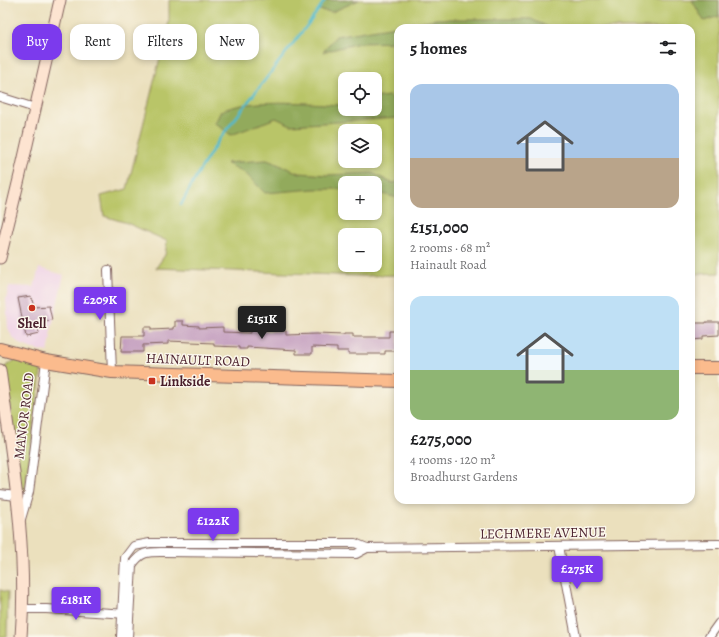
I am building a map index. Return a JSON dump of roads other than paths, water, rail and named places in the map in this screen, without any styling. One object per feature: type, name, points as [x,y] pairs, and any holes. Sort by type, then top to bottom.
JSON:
[{"type":"main road","points":[[0,258],[60,0]]},
{"type":"main road","name":"HAINAULT ROAD","points":[[0,349],[46,361],[112,372],[394,381]]},
{"type":"main road","points":[[695,368],[719,368]]},
{"type":"main road","name":"MANOR ROAD","points":[[0,370],[20,521],[23,609],[21,637]]},
{"type":"street","points":[[0,97],[35,108]]},
{"type":"street","points":[[108,270],[112,372]]},
{"type":"street","name":"MANOR ROAD","points":[[20,521],[29,492],[46,361]]},
{"type":"street","points":[[0,494],[16,496]]},
{"type":"street","name":"LECHMERE AVENUE","points":[[126,613],[126,558],[134,546],[150,542],[355,543],[367,548],[719,544]]},
{"type":"street","points":[[164,542],[164,552]]},
{"type":"street","points":[[259,543],[260,553]]},
{"type":"street","points":[[558,546],[576,637]]},
{"type":"street","name":"LECHMERE AVENUE","points":[[126,613],[132,565],[140,555],[152,552],[356,554],[367,548]]},
{"type":"street","points":[[23,609],[126,613]]},
{"type":"street","points":[[121,637],[126,613]]},
{"type":"street","points":[[126,613],[128,637]]},
{"type":"street","points":[[709,637],[719,623]]},
{"type":"waterway","points":[[181,205],[190,187],[221,137],[325,0]]},
{"type":"place","name":"Shell","points":[[32,308]]},
{"type":"place","name":"Linkside","points":[[152,381]]}]
